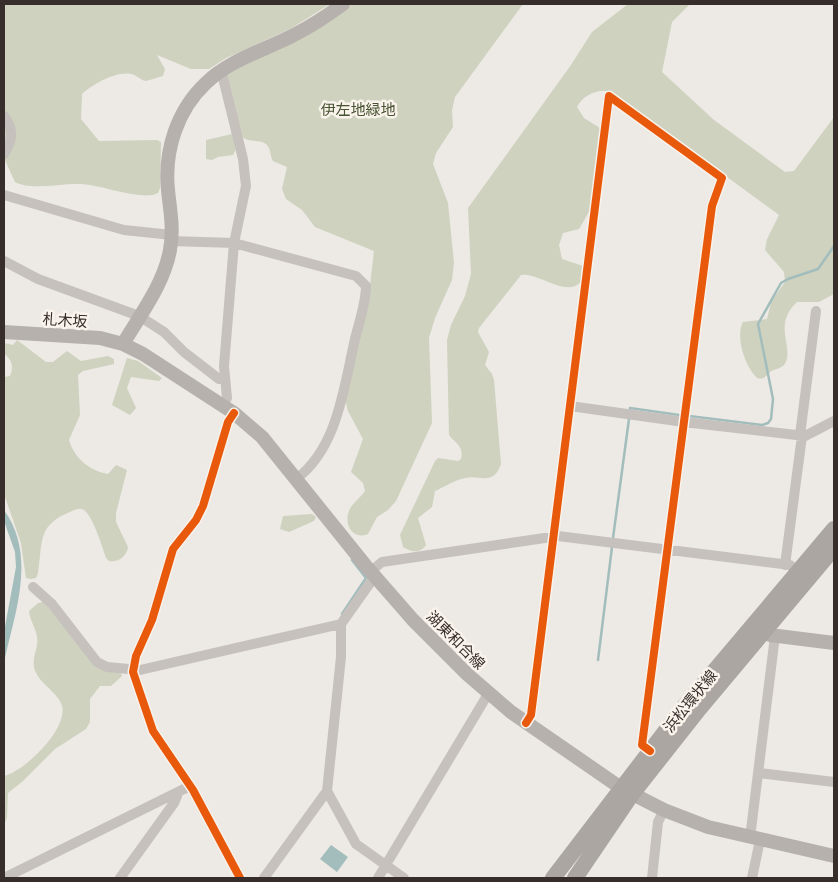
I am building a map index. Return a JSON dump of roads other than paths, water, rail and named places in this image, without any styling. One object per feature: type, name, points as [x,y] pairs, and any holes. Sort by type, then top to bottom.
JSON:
[{"type":"main road","points":[[122,344],[161,278],[172,238],[167,172],[172,140],[177,125],[193,97],[230,64],[293,36],[343,4]]},
{"type":"main road","name":"札木坂","points":[[4,332],[100,338],[122,344]]},
{"type":"main road","name":"湖東和合線","points":[[122,344],[143,354],[229,409],[262,437],[373,574],[413,620],[488,694],[526,723],[627,791],[664,810],[708,827],[834,856]]},
{"type":"main road","name":"浜松環状線","points":[[575,878],[650,751],[791,568],[834,529]]},
{"type":"main road","name":"浜松環状線","points":[[553,878],[698,708],[770,633],[834,548]]},
{"type":"main road","points":[[770,633],[834,643]]},
{"type":"street","points":[[219,72],[223,78],[246,177],[244,204],[234,243],[224,378],[228,398],[228,422],[200,513],[173,549],[154,613],[136,656],[133,670],[134,680],[153,731],[190,786],[240,878]]},
{"type":"street","points":[[526,723],[531,715],[609,96],[722,178],[712,206],[642,745],[650,751]]},
{"type":"street","points":[[4,116],[10,125],[12,134],[4,154]]},
{"type":"street","points":[[4,195],[124,230],[172,238],[234,243],[356,276],[366,286],[336,418],[321,449],[305,473],[296,479]]},
{"type":"street","points":[[4,261],[38,279],[139,316],[164,332],[184,352],[219,379],[224,378]]},
{"type":"street","points":[[264,878],[327,791],[341,657],[341,624],[382,562],[554,536],[667,549],[791,568],[801,435],[816,311]]},
{"type":"street","points":[[570,406],[684,422],[801,435],[834,421]]},
{"type":"street","points":[[33,587],[52,604],[97,662],[107,667],[133,670],[341,624]]},
{"type":"street","points":[[752,878],[758,772],[770,633]]},
{"type":"street","points":[[378,878],[488,694]]},
{"type":"street","points":[[758,772],[834,782]]},
{"type":"street","points":[[4,878],[190,786]]},
{"type":"street","points":[[327,791],[356,844],[404,878]]},
{"type":"street","points":[[120,878],[174,803],[177,796],[176,793]]},
{"type":"street","points":[[652,878],[658,822],[664,810]]},
{"type":"water","points":[[4,510],[14,528],[19,546],[21,565],[18,604],[4,662],[4,632],[16,567],[15,552],[4,521]]},
{"type":"water","points":[[331,845],[348,857],[337,872],[320,859]]},
{"type":"waterway","points":[[689,416],[762,425],[768,423],[771,419],[773,399],[758,324],[781,283],[818,269],[834,246]]},
{"type":"waterway","points":[[630,410],[630,408],[679,415]]},
{"type":"waterway","points":[[613,538],[629,419]]},
{"type":"waterway","points":[[598,660],[612,547]]},
{"type":"waterway","points":[[342,614],[366,578],[352,560]]},
{"type":"park label","name":"伊左地緑地","points":[[358,109]]}]
